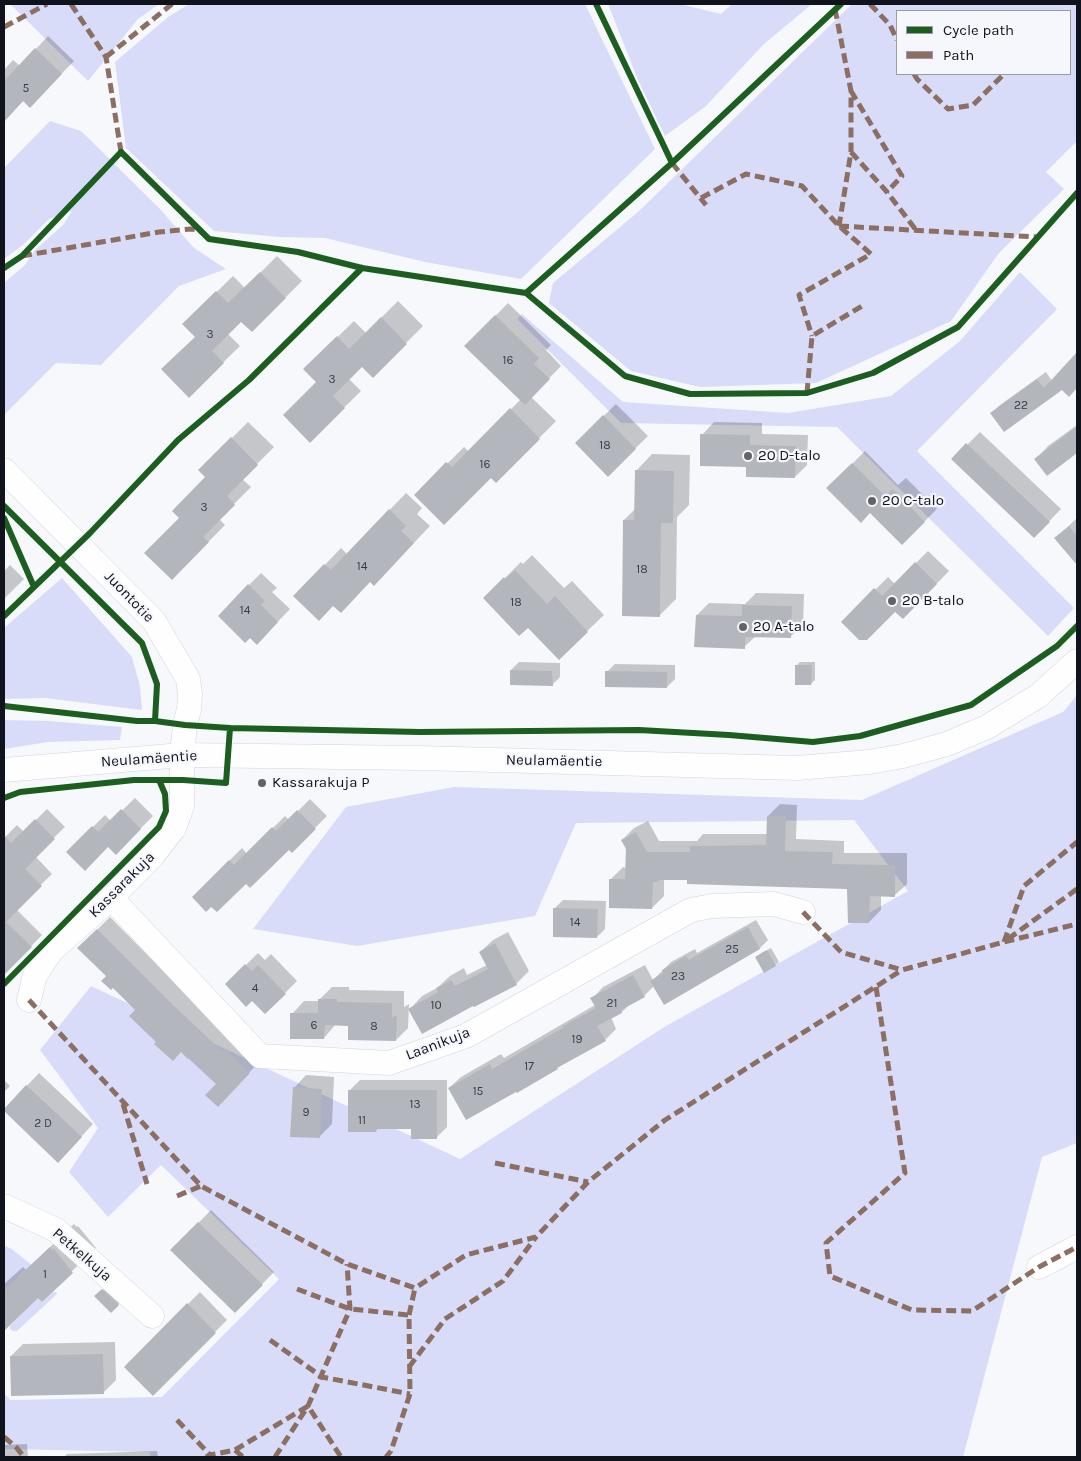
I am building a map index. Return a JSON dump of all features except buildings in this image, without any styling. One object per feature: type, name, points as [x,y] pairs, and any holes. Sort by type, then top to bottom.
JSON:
[{"type":"street","name":"Juontotie","points":[[4,470],[154,621],[188,679],[189,709],[185,725],[182,755]]},
{"type":"street","name":"Neulamäentie","points":[[4,770],[182,755],[419,758],[797,768],[869,762],[903,756],[947,744],[987,727],[1038,696],[1077,660]]},
{"type":"street","name":"Kassarakuja","points":[[29,1000],[35,975],[51,951],[111,898],[153,855],[174,828],[182,806],[182,755]]},
{"type":"street","name":"Laanikuja","points":[[111,898],[260,1056],[389,1063],[466,1036],[691,910],[712,906],[774,904],[803,912]]},
{"type":"street","name":"Petkelkuja","points":[[4,1206],[56,1230],[152,1316]]},
{"type":"street","points":[[1038,1267],[1077,1247]]},
{"type":"shaded area","points":[[10,4],[159,4],[138,19],[88,81]]},
{"type":"shaded area","points":[[189,4],[585,4],[655,149],[521,279],[425,262],[325,238],[279,237],[214,231],[126,148],[115,62],[168,17]]},
{"type":"shaded area","points":[[608,4],[680,4],[721,14],[732,4],[812,4],[764,44],[705,107],[665,136],[638,80]]},
{"type":"shaded area","points":[[852,4],[1077,4],[1077,141],[1046,172],[1064,189],[999,253],[951,321],[816,383],[700,387],[631,371],[549,303],[553,283],[638,212]]},
{"type":"shaded area","points":[[50,121],[81,131],[160,209],[194,248],[226,269],[179,286],[101,365],[56,363],[4,415],[4,283],[25,265],[35,250],[63,225],[72,211],[49,219],[24,244],[4,259],[4,168]]},
{"type":"shaded area","points":[[1020,272],[1057,309],[917,451],[1074,608],[1048,636],[837,427],[621,423],[517,319],[522,314],[623,402],[788,413],[891,396],[960,341]]},
{"type":"shaded area","points":[[62,578],[132,657],[140,686],[142,710],[45,698],[4,699],[4,628]]},
{"type":"shaded area","points":[[1077,695],[1077,1143],[1042,1157],[963,1457],[151,1457],[149,1452],[4,1449],[4,1393],[10,1400],[162,1397],[279,1279],[161,1165],[108,1217],[69,1172],[98,1128],[40,1050],[91,986],[460,1159],[666,1026],[908,891],[854,820],[576,823],[535,916],[357,946],[253,929],[346,807],[454,787],[862,800],[1063,712]]},
{"type":"shaded area","points":[[4,720],[49,721],[122,727],[120,740],[48,742],[4,749]]},
{"type":"shaded area","points":[[5,1246],[12,1249],[34,1267],[27,1274],[24,1271],[18,1277],[42,1302],[53,1292],[57,1294],[17,1331],[10,1329],[10,1326],[22,1313],[4,1295]]},
{"type":"marked path","points":[[4,27],[47,4]]},
{"type":"marked path","points":[[71,4],[106,57],[121,152]]},
{"type":"marked path","points":[[106,57],[172,4]]},
{"type":"marked path","points":[[870,4],[890,25],[896,38]]},
{"type":"marked path","points":[[835,9],[851,91],[851,152],[839,226]]},
{"type":"marked path","points":[[915,75],[948,109],[973,105],[1003,75]]},
{"type":"marked path","points":[[851,91],[902,176],[887,192]]},
{"type":"marked path","points":[[851,152],[887,192],[916,230]]},
{"type":"marked path","points":[[672,163],[706,205]]},
{"type":"marked path","points":[[701,198],[746,174],[802,186],[839,226],[871,254],[799,295],[812,336]]},
{"type":"marked path","points":[[839,226],[1037,237]]},
{"type":"marked path","points":[[22,256],[159,232],[199,230]]},
{"type":"marked path","points":[[807,393],[812,336],[862,306]]},
{"type":"marked path","points":[[1004,942],[1024,886],[1077,842]]},
{"type":"marked path","points":[[1008,939],[1077,889]]},
{"type":"marked path","points":[[803,912],[841,952],[902,970],[1077,924]]},
{"type":"marked path","points":[[29,1000],[201,1186],[347,1264],[415,1288],[466,1255],[536,1237],[588,1182],[665,1120],[902,970]]},
{"type":"marked path","points":[[876,987],[905,1173],[826,1243],[830,1276],[912,1310],[972,1311],[1039,1267],[1077,1247]]},
{"type":"marked path","points":[[123,1104],[147,1184]]},
{"type":"marked path","points":[[495,1163],[588,1182]]},
{"type":"marked path","points":[[177,1196],[201,1186]]},
{"type":"marked path","points":[[409,1367],[445,1319],[503,1281],[536,1237]]},
{"type":"marked path","points":[[275,1457],[308,1406],[350,1309],[347,1264]]},
{"type":"marked path","points":[[409,1315],[415,1288]]},
{"type":"marked path","points":[[297,1289],[350,1309],[409,1315],[410,1394],[391,1451],[386,1457]]},
{"type":"marked path","points":[[270,1340],[322,1377],[410,1394]]},
{"type":"marked path","points":[[235,1450],[308,1406],[341,1457]]},
{"type":"marked path","points":[[177,1420],[210,1455]]},
{"type":"marked path","points":[[4,1437],[24,1457]]},
{"type":"marked path","points":[[206,1457],[235,1450],[243,1457]]},
{"type":"cycle path","points":[[596,4],[672,163]]},
{"type":"cycle path","points":[[526,293],[672,163],[841,4]]},
{"type":"cycle path","points":[[4,268],[22,256],[121,152],[209,239],[298,252],[362,268],[526,293],[625,376],[690,394],[807,393],[873,373],[958,327],[1077,193]]},
{"type":"cycle path","points":[[4,616],[90,533],[178,440],[249,380],[362,268]]},
{"type":"cycle path","points":[[4,506],[142,643],[157,684],[155,721]]},
{"type":"cycle path","points":[[4,518],[34,587]]},
{"type":"cycle path","points":[[4,706],[137,721],[230,728],[420,732],[639,730],[813,742],[860,736],[971,705],[1057,646],[1077,626]]},
{"type":"cycle path","points":[[4,798],[20,792],[134,780],[183,780],[226,783],[230,728]]},
{"type":"cycle path","points":[[4,984],[159,827],[166,811],[165,794],[159,780]]},
{"type":"place","name":"20 D-talo","points":[[748,456]]},
{"type":"place","name":"20 C-talo","points":[[872,501]]},
{"type":"place","name":"20 B-talo","points":[[892,601]]},
{"type":"place","name":"20 A-talo","points":[[743,627]]},
{"type":"place","name":"Kassarakuja P","points":[[262,783]]}]
